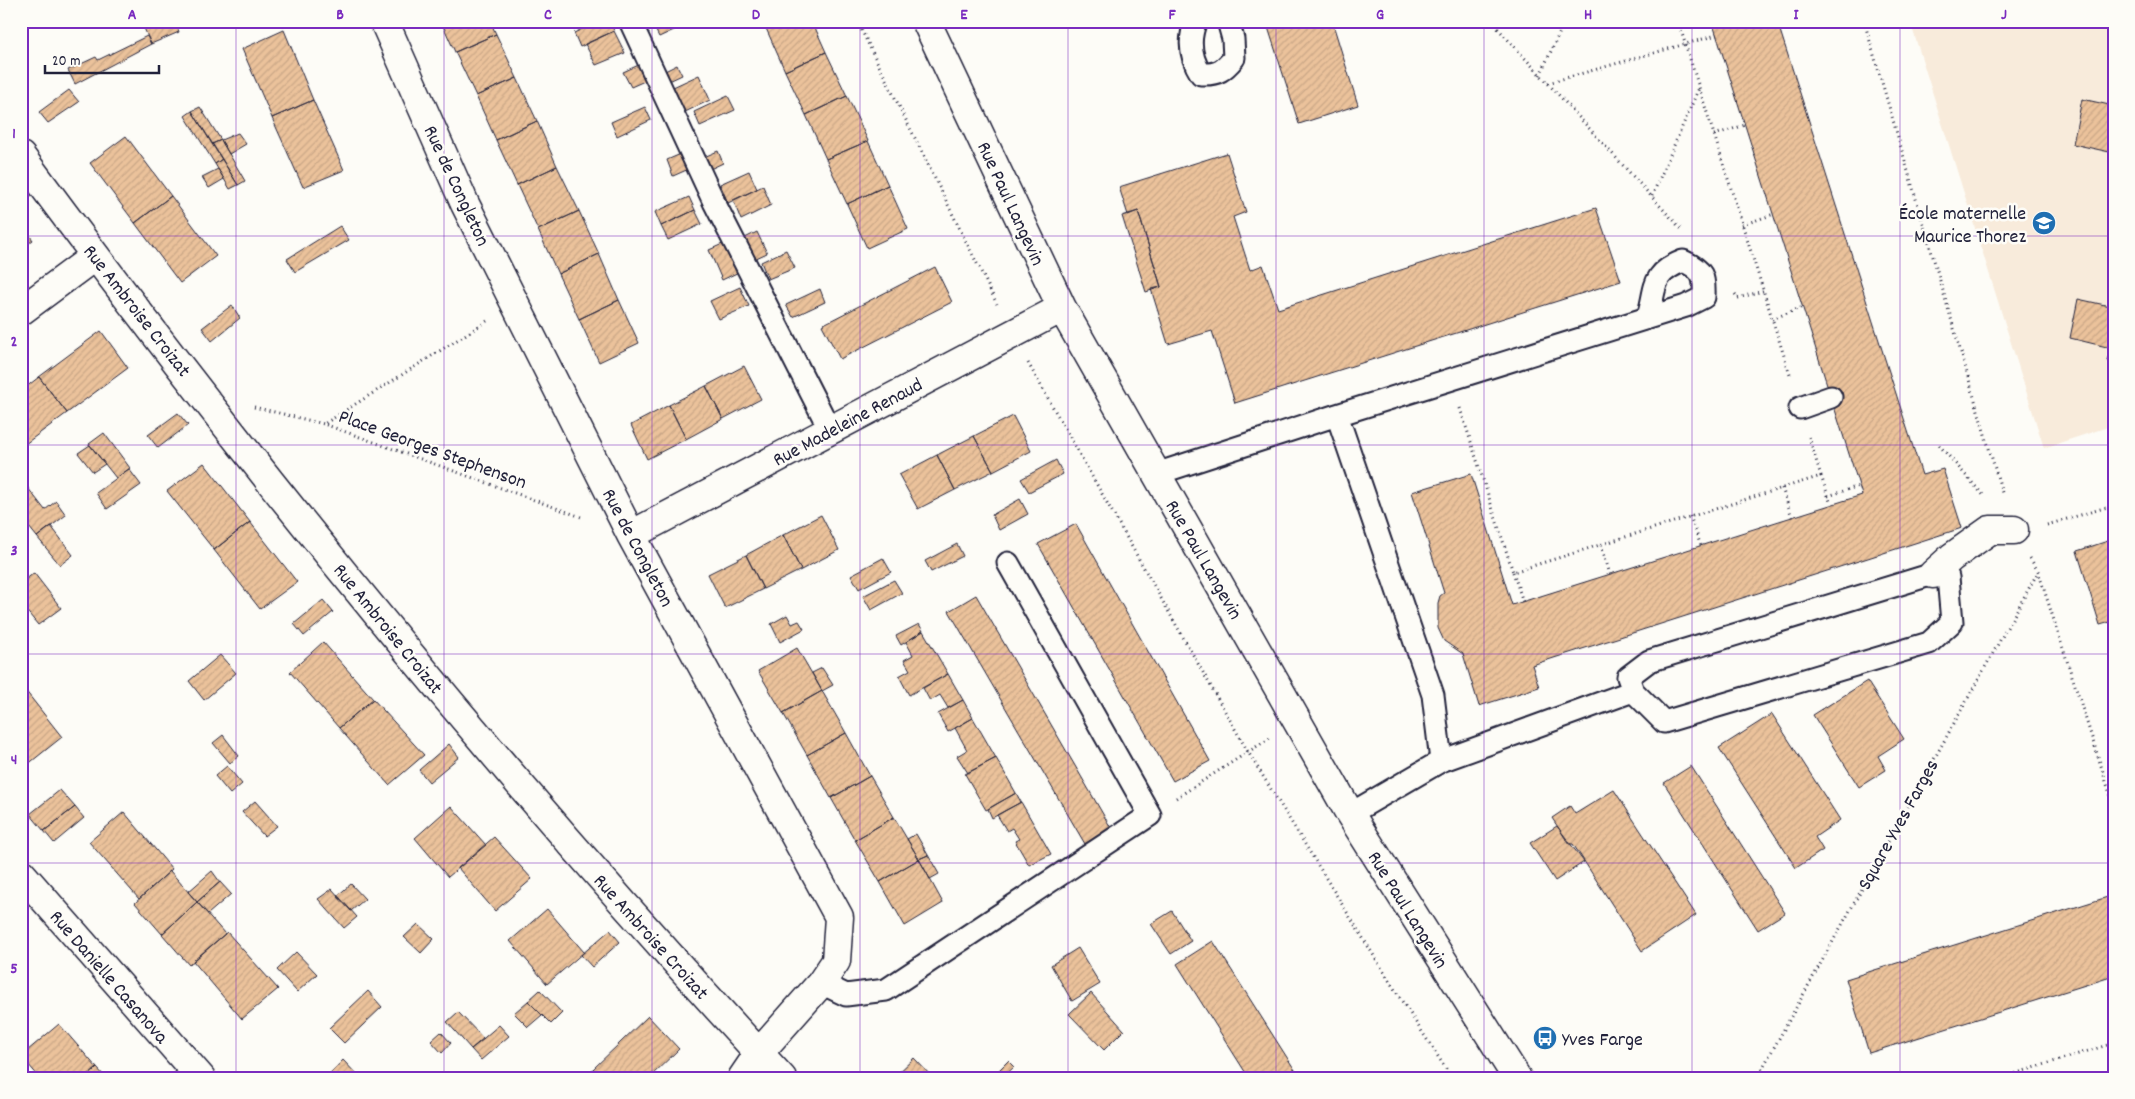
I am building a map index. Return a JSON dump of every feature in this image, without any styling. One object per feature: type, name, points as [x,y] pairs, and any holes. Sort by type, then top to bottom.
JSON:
[{"type":"street","name":"Rue de Congleton","points":[[384,21],[465,204],[631,535],[839,917],[836,961],[821,983],[759,1053],[742,1078]]},
{"type":"street","name":"Rue Paul Langevin","points":[[926,21],[1062,308],[1350,814],[1517,1078]]},
{"type":"street","name":"Rue Ambroise Croizat","points":[[21,156],[95,256],[385,626],[589,866],[782,1078]]},
{"type":"street","points":[[21,311],[95,256]]},
{"type":"street","name":"Rue Madeleine Renaud","points":[[631,535],[1062,308]]},
{"type":"street","points":[[1933,574],[1990,530],[2014,530]]},
{"type":"street","name":"Rue Danielle Casanova","points":[[21,873],[200,1078]]},
{"type":"lane","points":[[630,21],[714,202],[830,430]]},
{"type":"lane","points":[[1196,21],[1192,31],[1191,46],[1194,61],[1202,74],[1215,74],[1226,68],[1234,58],[1233,39],[1228,21]]},
{"type":"lane","points":[[1156,474],[1648,317]]},
{"type":"lane","points":[[1800,408],[1831,397]]},
{"type":"lane","points":[[1337,415],[1433,695],[1441,760]]},
{"type":"lane","points":[[821,983],[846,995],[886,990],[1150,815],[1008,563]]},
{"type":"lane","points":[[1933,574],[1948,577],[1952,622],[1929,643],[1664,722],[1633,691],[1628,676],[1649,661],[1933,574]]},
{"type":"lane","points":[[1350,814],[1441,760],[1633,691]]},
{"type":"path","points":[[857,21],[1012,334],[1248,752],[1400,998],[1452,1078]]},
{"type":"path","points":[[1491,21],[1684,233]]},
{"type":"path","points":[[1540,75],[1565,21]]},
{"type":"path","points":[[1678,21],[1831,504]]},
{"type":"path","points":[[1864,21],[2014,530]]},
{"type":"path","points":[[1548,83],[1717,36]]},
{"type":"path","points":[[1652,196],[1699,88]]},
{"type":"path","points":[[1714,135],[1745,125]]},
{"type":"path","points":[[1742,224],[1774,214]]},
{"type":"path","points":[[1733,291],[1738,298],[1763,291]]},
{"type":"path","name":"Place Georges Stephenson","points":[[324,424],[515,304]]},
{"type":"path","points":[[1772,319],[1803,307]]},
{"type":"path","points":[[1451,380],[1523,602]]},
{"type":"path","points":[[202,393],[324,424]]},
{"type":"path","name":"Place Georges Stephenson","points":[[324,424],[631,535]]},
{"type":"path","points":[[1939,445],[2014,530],[2038,571],[2114,806]]},
{"type":"path","points":[[1513,572],[1821,476]]},
{"type":"path","points":[[1828,496],[1859,486]]},
{"type":"path","points":[[1782,488],[1792,517]]},
{"type":"path","points":[[2014,530],[2033,530],[2114,505]]},
{"type":"path","points":[[1690,516],[1701,546]]},
{"type":"path","points":[[1601,545],[1610,574]]},
{"type":"path","name":"Square Yves Farges","points":[[1757,1078],[2038,571]]},
{"type":"path","points":[[1150,815],[1296,721]]},
{"type":"path","points":[[2001,1078],[2114,1043]]},
{"type":"shaded area","name":"École maternelle Maurice Thorez","points":[[1910,21],[2114,21],[2114,425],[2044,448]]},
{"type":"building","points":[[141,21],[175,21],[179,32],[151,44]]},
{"type":"building","points":[[441,21],[490,21],[496,34],[455,52]]},
{"type":"building","points":[[599,21],[610,21],[614,31],[580,47],[574,33]]},
{"type":"building","points":[[660,21],[693,21],[659,37],[653,25]]},
{"type":"building","points":[[762,21],[775,21],[765,26]]},
{"type":"building","points":[[775,21],[812,21],[826,52],[785,71],[765,26]]},
{"type":"building","points":[[1266,21],[1332,21],[1358,105],[1299,124]]},
{"type":"building","points":[[1712,21],[1777,21],[1922,475],[1943,469],[1962,528],[1532,665],[1539,687],[1479,706],[1463,654],[1444,641],[1438,628],[1438,603],[1440,596],[1444,593],[1412,492],[1471,474],[1512,605],[1862,495]]},
{"type":"building","points":[[284,30],[313,100],[272,118],[242,49]]},
{"type":"building","points":[[614,31],[625,53],[596,65],[585,44]]},
{"type":"building","points":[[496,34],[517,78],[476,96],[455,52]]},
{"type":"building","points":[[147,36],[151,44],[75,84],[68,70],[96,57],[98,60]]},
{"type":"building","points":[[826,52],[847,96],[806,115],[785,71]]},
{"type":"building","points":[[641,64],[649,79],[631,87],[623,72]]},
{"type":"building","points":[[677,65],[682,75],[667,82],[663,72]]},
{"type":"building","points":[[699,75],[710,100],[683,113],[671,88]]},
{"type":"building","points":[[517,78],[537,121],[496,140],[476,96]]},
{"type":"building","points":[[69,90],[79,102],[48,123],[39,112]]},
{"type":"building","points":[[728,96],[735,110],[700,126],[694,112]]},
{"type":"building","points":[[847,96],[868,141],[826,159],[806,115]]},
{"type":"building","points":[[2082,99],[2114,106],[2114,153],[2073,144]]},
{"type":"building","points":[[313,100],[344,170],[303,187],[272,118]]},
{"type":"building","points":[[200,107],[221,140],[212,144],[192,111]]},
{"type":"building","points":[[645,107],[651,120],[617,136],[611,122]]},
{"type":"building","points":[[192,111],[222,159],[215,164],[185,116]]},
{"type":"building","points":[[537,121],[557,166],[517,185],[496,140]]},
{"type":"building","points":[[238,133],[246,144],[229,154],[221,140]]},
{"type":"building","points":[[126,136],[171,196],[135,223],[90,163]]},
{"type":"building","points":[[221,140],[245,181],[238,185],[212,144]]},
{"type":"building","points":[[868,141],[888,185],[847,204],[826,159]]},
{"type":"building","points":[[718,151],[723,163],[710,169],[704,157]]},
{"type":"building","points":[[683,153],[691,168],[673,176],[667,160]]},
{"type":"building","points":[[1227,153],[1246,212],[1233,217],[1250,270],[1263,265],[1278,309],[1596,208],[1621,281],[1235,403],[1212,331],[1168,344],[1151,289],[1161,287],[1138,211],[1128,215],[1119,187]]},
{"type":"building","points":[[222,159],[238,185],[230,189],[215,164]]},
{"type":"building","points":[[557,166],[579,211],[538,230],[517,185]]},
{"type":"building","points":[[218,169],[224,179],[209,188],[202,177]]},
{"type":"building","points":[[749,171],[757,189],[728,203],[720,184]]},
{"type":"building","points":[[888,185],[908,229],[867,248],[847,204]]},
{"type":"building","points":[[763,186],[771,205],[741,220],[733,200]]},
{"type":"building","points":[[171,196],[216,256],[180,283],[135,223]]},
{"type":"building","points":[[689,197],[695,210],[661,226],[655,212]]},
{"type":"building","points":[[695,210],[702,224],[668,240],[661,226]]},
{"type":"building","points":[[579,211],[599,254],[558,274],[538,230]]},
{"type":"building","points":[[1138,211],[1161,287],[1146,292],[1122,216]]},
{"type":"building","points":[[21,224],[33,240],[21,249]]},
{"type":"building","points":[[340,226],[349,240],[295,272],[287,259]]},
{"type":"building","points":[[757,232],[767,253],[752,260],[743,239]]},
{"type":"building","points":[[727,242],[741,271],[722,280],[709,250]]},
{"type":"building","points":[[786,250],[795,268],[768,279],[761,262]]},
{"type":"building","points":[[599,254],[619,300],[579,319],[558,274]]},
{"type":"building","points":[[935,267],[952,302],[840,359],[822,325]]},
{"type":"building","points":[[740,287],[749,306],[719,319],[710,301]]},
{"type":"building","points":[[820,289],[825,302],[793,317],[786,305]]},
{"type":"building","points":[[2078,299],[2114,307],[2114,363],[2108,361],[2111,348],[2070,338]]},
{"type":"building","points":[[619,300],[639,343],[599,362],[579,319]]},
{"type":"building","points":[[232,305],[240,318],[212,341],[202,328]]},
{"type":"building","points":[[101,331],[128,368],[67,413],[39,377]]},
{"type":"building","points":[[744,366],[761,399],[723,419],[706,386]]},
{"type":"building","points":[[39,377],[67,413],[21,447],[21,391]]},
{"type":"building","points":[[706,386],[723,419],[686,439],[669,405]]},
{"type":"building","points":[[669,405],[686,439],[647,459],[631,425]]},
{"type":"building","points":[[178,413],[188,425],[158,448],[148,435]]},
{"type":"building","points":[[1013,416],[1031,451],[993,471],[974,436]]},
{"type":"building","points":[[104,433],[130,468],[116,478],[89,444]]},
{"type":"building","points":[[974,436],[993,471],[955,490],[937,455]]},
{"type":"building","points":[[90,445],[105,464],[93,472],[78,453]]},
{"type":"building","points":[[937,455],[955,490],[918,509],[899,475]]},
{"type":"building","points":[[1056,460],[1063,474],[1029,492],[1021,479]]},
{"type":"building","points":[[204,463],[250,522],[214,550],[167,491]]},
{"type":"building","points":[[129,469],[141,485],[107,509],[96,493]]},
{"type":"building","points":[[21,479],[45,510],[56,501],[66,515],[37,537],[21,517]]},
{"type":"building","points":[[1020,499],[1028,514],[999,530],[992,515]]},
{"type":"building","points":[[821,515],[839,550],[801,570],[783,535]]},
{"type":"building","points":[[250,522],[297,582],[260,609],[214,550]]},
{"type":"building","points":[[1076,524],[1210,761],[1173,781],[1038,544]]},
{"type":"building","points":[[51,526],[73,555],[60,565],[37,537]]},
{"type":"building","points":[[783,535],[801,570],[763,589],[746,555]]},
{"type":"building","points":[[2114,539],[2114,621],[2100,625],[2077,551]]},
{"type":"building","points":[[957,544],[963,556],[931,572],[925,561]]},
{"type":"building","points":[[746,555],[763,589],[725,608],[708,574]]},
{"type":"building","points":[[883,558],[891,572],[859,589],[851,575]]},
{"type":"building","points":[[34,573],[61,608],[38,625],[21,604],[21,583]]},
{"type":"building","points":[[894,580],[902,593],[871,610],[863,596]]},
{"type":"building","points":[[976,595],[1111,828],[1085,844],[949,611]]},
{"type":"building","points":[[323,600],[333,612],[304,636],[294,624]]},
{"type":"building","points":[[787,615],[792,624],[799,621],[804,629],[780,642],[771,624]]},
{"type":"building","points":[[919,624],[923,631],[901,645],[896,636]]},
{"type":"building","points":[[923,631],[948,674],[909,695],[899,676],[910,670],[904,660],[913,655],[906,642]]},
{"type":"building","points":[[323,642],[373,699],[339,728],[290,672]]},
{"type":"building","points":[[797,648],[822,691],[783,713],[758,671]]},
{"type":"building","points":[[220,655],[236,673],[204,700],[189,681]]},
{"type":"building","points":[[822,668],[833,685],[822,691],[812,673]]},
{"type":"building","points":[[948,674],[963,700],[948,708],[940,695],[930,701],[923,688]]},
{"type":"building","points":[[1867,681],[1904,739],[1878,756],[1886,770],[1859,787],[1813,715]]},
{"type":"building","points":[[21,685],[62,737],[27,765],[21,758]]},
{"type":"building","points":[[822,691],[846,733],[807,755],[783,713]]},
{"type":"building","points":[[373,699],[424,755],[389,785],[339,728]]},
{"type":"building","points":[[963,700],[973,718],[948,732],[938,714]]},
{"type":"building","points":[[1772,714],[1840,820],[1815,837],[1823,850],[1796,868],[1719,748]]},
{"type":"building","points":[[973,718],[996,758],[968,773],[957,756],[967,750],[955,728]]},
{"type":"building","points":[[846,733],[870,776],[831,798],[807,755]]},
{"type":"building","points":[[223,735],[239,756],[230,763],[213,743]]},
{"type":"building","points":[[449,744],[459,757],[429,782],[419,770]]},
{"type":"building","points":[[996,758],[1016,793],[986,810],[965,774]]},
{"type":"building","points":[[227,766],[242,784],[230,794],[215,776]]},
{"type":"building","points":[[1691,766],[1785,913],[1758,930],[1664,783]]},
{"type":"building","points":[[870,776],[894,817],[855,840],[831,798]]},
{"type":"building","points":[[60,790],[75,807],[44,831],[30,814]]},
{"type":"building","points":[[1614,790],[1696,915],[1642,951],[1573,844],[1569,844],[1552,818],[1570,806],[1575,814]]},
{"type":"building","points":[[1016,793],[1021,802],[992,818],[988,809]]},
{"type":"building","points":[[255,801],[277,826],[264,836],[242,812]]},
{"type":"building","points":[[1021,802],[1051,854],[1029,865],[1015,841],[1019,839],[1012,828],[1007,831],[997,815]]},
{"type":"building","points":[[451,806],[486,845],[448,877],[415,838]]},
{"type":"building","points":[[75,807],[84,818],[54,843],[44,831]]},
{"type":"building","points":[[124,812],[172,869],[139,899],[89,842]]},
{"type":"building","points":[[894,817],[919,859],[880,882],[855,840]]},
{"type":"building","points":[[1557,826],[1584,862],[1555,881],[1530,843]]},
{"type":"building","points":[[916,834],[928,855],[919,859],[907,839]]},
{"type":"building","points":[[494,837],[532,879],[495,911],[458,868]]},
{"type":"building","points":[[928,855],[939,874],[930,879],[919,859]]},
{"type":"building","points":[[919,859],[943,903],[905,926],[880,882]]},
{"type":"building","points":[[170,871],[197,902],[162,934],[135,903]]},
{"type":"building","points":[[212,871],[220,882],[197,902],[188,892]]},
{"type":"building","points":[[220,882],[231,894],[208,914],[197,902]]},
{"type":"building","points":[[351,884],[365,899],[351,911],[337,896]]},
{"type":"building","points":[[332,889],[357,917],[344,928],[318,899]]},
{"type":"building","points":[[2114,895],[2114,976],[1869,1053],[1846,979]]},
{"type":"building","points":[[197,902],[225,934],[189,965],[162,934]]},
{"type":"building","points":[[547,909],[584,952],[547,984],[510,941]]},
{"type":"building","points":[[1172,911],[1191,941],[1171,954],[1151,924]]},
{"type":"building","points":[[418,924],[434,939],[421,953],[404,937]]},
{"type":"building","points":[[610,930],[620,942],[592,967],[581,955]]},
{"type":"building","points":[[227,932],[278,989],[242,1019],[193,961]]},
{"type":"building","points":[[1213,941],[1300,1078],[1249,1078],[1177,964]]},
{"type":"building","points":[[1078,948],[1100,984],[1072,1001],[1051,965]]},
{"type":"building","points":[[296,952],[317,974],[297,992],[277,970]]},
{"type":"building","points":[[540,990],[562,1013],[551,1024],[528,1001]]},
{"type":"building","points":[[368,991],[382,1007],[344,1043],[329,1028]]},
{"type":"building","points":[[1091,993],[1124,1030],[1104,1050],[1069,1014]]},
{"type":"building","points":[[528,1001],[542,1015],[528,1027],[514,1013]]},
{"type":"building","points":[[458,1012],[484,1039],[471,1049],[447,1022]]},
{"type":"building","points":[[648,1016],[679,1049],[649,1078],[601,1078],[593,1069]]},
{"type":"building","points":[[59,1024],[97,1068],[86,1078],[40,1078],[21,1056]]},
{"type":"building","points":[[499,1025],[509,1036],[481,1060],[471,1049]]},
{"type":"building","points":[[441,1032],[451,1043],[442,1053],[431,1041]]},
{"type":"building","points":[[914,1058],[933,1078],[893,1078]]},
{"type":"building","points":[[343,1060],[360,1078],[326,1078]]},
{"type":"building","points":[[1008,1061],[1014,1067],[1003,1077],[998,1071]]},
{"type":"building","points":[[97,1068],[106,1078],[86,1078]]},
{"type":"building","points":[[593,1069],[601,1078],[585,1078]]},
{"type":"building","points":[[997,1070],[1002,1078],[988,1078]]},
{"type":"place","name":"École maternelle Maurice Thorez","points":[[2044,223]]},
{"type":"place","name":"Yves Farge","points":[[1545,1038]]}]
